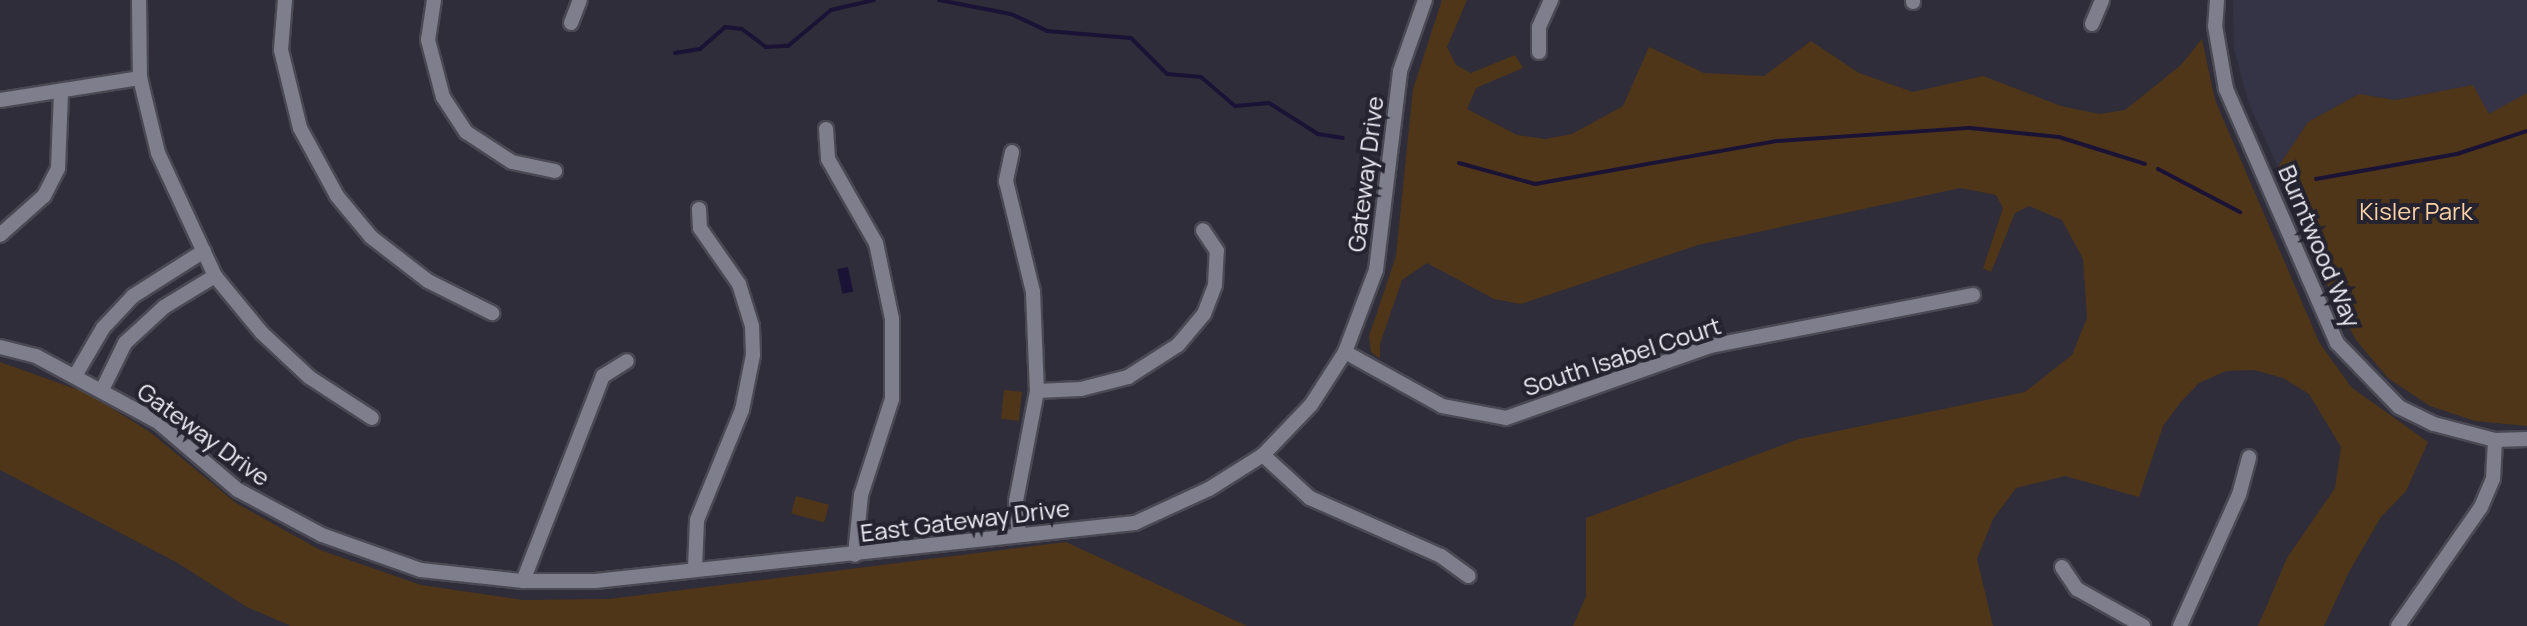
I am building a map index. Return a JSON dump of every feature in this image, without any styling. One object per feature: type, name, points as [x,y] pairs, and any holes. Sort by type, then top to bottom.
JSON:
[{"type":"street","points":[[139,0],[140,78],[158,153],[215,276],[262,333],[309,377],[372,418]]},
{"type":"street","points":[[285,0],[281,50],[300,128],[337,196],[371,237],[416,272],[492,313]]},
{"type":"street","points":[[434,0],[428,40],[443,97],[466,132],[512,162],[555,171]]},
{"type":"street","points":[[571,23],[580,0]]},
{"type":"street","name":"Gateway Drive","points":[[1345,352],[1376,270],[1400,71],[1425,0]]},
{"type":"street","points":[[1539,52],[1539,27],[1551,0]]},
{"type":"street","points":[[2092,24],[2102,0]]},
{"type":"street","name":"Burntwood Way","points":[[2217,0],[2215,26],[2226,89],[2337,343],[2399,407],[2434,424],[2495,440],[2527,439]]},
{"type":"street","points":[[0,100],[61,93],[140,78]]},
{"type":"street","points":[[0,235],[44,196],[58,168],[61,93]]},
{"type":"street","points":[[826,129],[828,159],[876,243],[892,319],[892,399],[861,495],[855,555]]},
{"type":"street","points":[[1012,152],[1006,181],[1033,292],[1037,391],[1016,501],[1019,535]]},
{"type":"street","points":[[695,568],[697,520],[742,410],[753,355],[752,326],[739,284],[700,228],[699,209]]},
{"type":"street","points":[[1037,391],[1081,389],[1128,377],[1178,345],[1204,314],[1215,285],[1217,251],[1203,230]]},
{"type":"street","points":[[75,376],[103,328],[133,296],[204,251]]},
{"type":"street","points":[[102,390],[125,343],[164,307],[215,276]]},
{"type":"street","name":"South Isabel Court","points":[[1345,352],[1442,406],[1506,418],[1710,346],[1973,295]]},
{"type":"street","name":"Gateway Drive","points":[[0,347],[36,356],[158,422],[238,490],[322,535],[421,570],[523,581]]},
{"type":"street","name":"East Gateway Drive","points":[[523,581],[595,581],[1135,523],[1209,489],[1263,455],[1311,405],[1345,352]]},
{"type":"street","points":[[523,581],[603,376],[627,361]]},
{"type":"street","points":[[2398,626],[2418,591],[2481,507],[2493,479],[2495,440]]},
{"type":"street","points":[[1263,455],[1310,498],[1392,538],[1441,556],[1469,576]]},
{"type":"street","points":[[2180,626],[2239,495],[2249,457]]},
{"type":"street","points":[[2062,567],[2077,589],[2143,626]]},
{"type":"shaded area","points":[[2233,0],[2527,0],[2527,93],[2489,115],[2473,85],[2395,100],[2359,94],[2308,122],[2278,167],[2249,104],[2234,49]]},
{"type":"shaded area","points":[[848,267],[853,291],[842,294],[837,269]]},
{"type":"green space","points":[[1442,0],[1467,0],[1447,47],[1456,65],[1471,73],[1515,55],[1523,68],[1476,88],[1467,109],[1517,135],[1545,139],[1572,134],[1623,106],[1649,47],[1704,73],[1764,76],[1811,41],[1859,73],[1913,92],[1983,76],[2061,106],[2099,114],[2125,110],[2181,65],[2202,39],[2215,100],[2319,342],[2351,387],[2428,442],[2406,491],[2381,517],[2349,572],[2324,626],[2258,626],[2287,558],[2335,488],[2341,447],[2309,394],[2283,378],[2254,370],[2226,371],[2199,383],[2163,426],[2139,497],[2065,476],[2016,488],[1993,519],[1977,559],[1993,626],[1573,626],[1586,596],[1586,518],[1799,439],[2025,392],[2072,355],[2087,318],[2083,259],[2062,220],[2029,206],[2015,213],[1991,272],[1983,268],[2003,208],[1996,195],[1960,188],[1698,245],[1521,304],[1494,299],[1427,263],[1402,280],[1380,344],[1380,359],[1371,352],[1369,336],[1396,256],[1413,89]]},
{"type":"green space","name":"Kisler Park","points":[[2473,85],[2489,114],[2527,93],[2527,426],[2475,421],[2430,406],[2388,378],[2356,340],[2331,294],[2278,167],[2308,122],[2359,94],[2395,100]]},
{"type":"green space","points":[[0,362],[87,393],[150,432],[236,503],[320,550],[421,585],[523,600],[609,599],[1066,542],[1247,626],[291,626],[247,607],[176,562],[0,470]]},
{"type":"green space","points":[[1004,390],[1022,392],[1019,421],[1001,419]]},
{"type":"green space","points":[[796,496],[829,505],[824,522],[791,513]]},
{"type":"waterway","points":[[675,53],[700,49],[725,27],[742,29],[766,47],[788,46],[831,10],[874,0]]},
{"type":"waterway","points":[[939,0],[1011,14],[1047,31],[1131,38],[1167,74],[1201,77],[1235,106],[1269,103],[1318,134],[1343,138]]},
{"type":"waterway","points":[[1459,163],[1535,184],[1777,141],[1970,128],[2059,137],[2145,164]]},
{"type":"waterway","points":[[2316,179],[2457,154],[2527,131]]},
{"type":"waterway","points":[[2158,169],[2240,212]]}]
